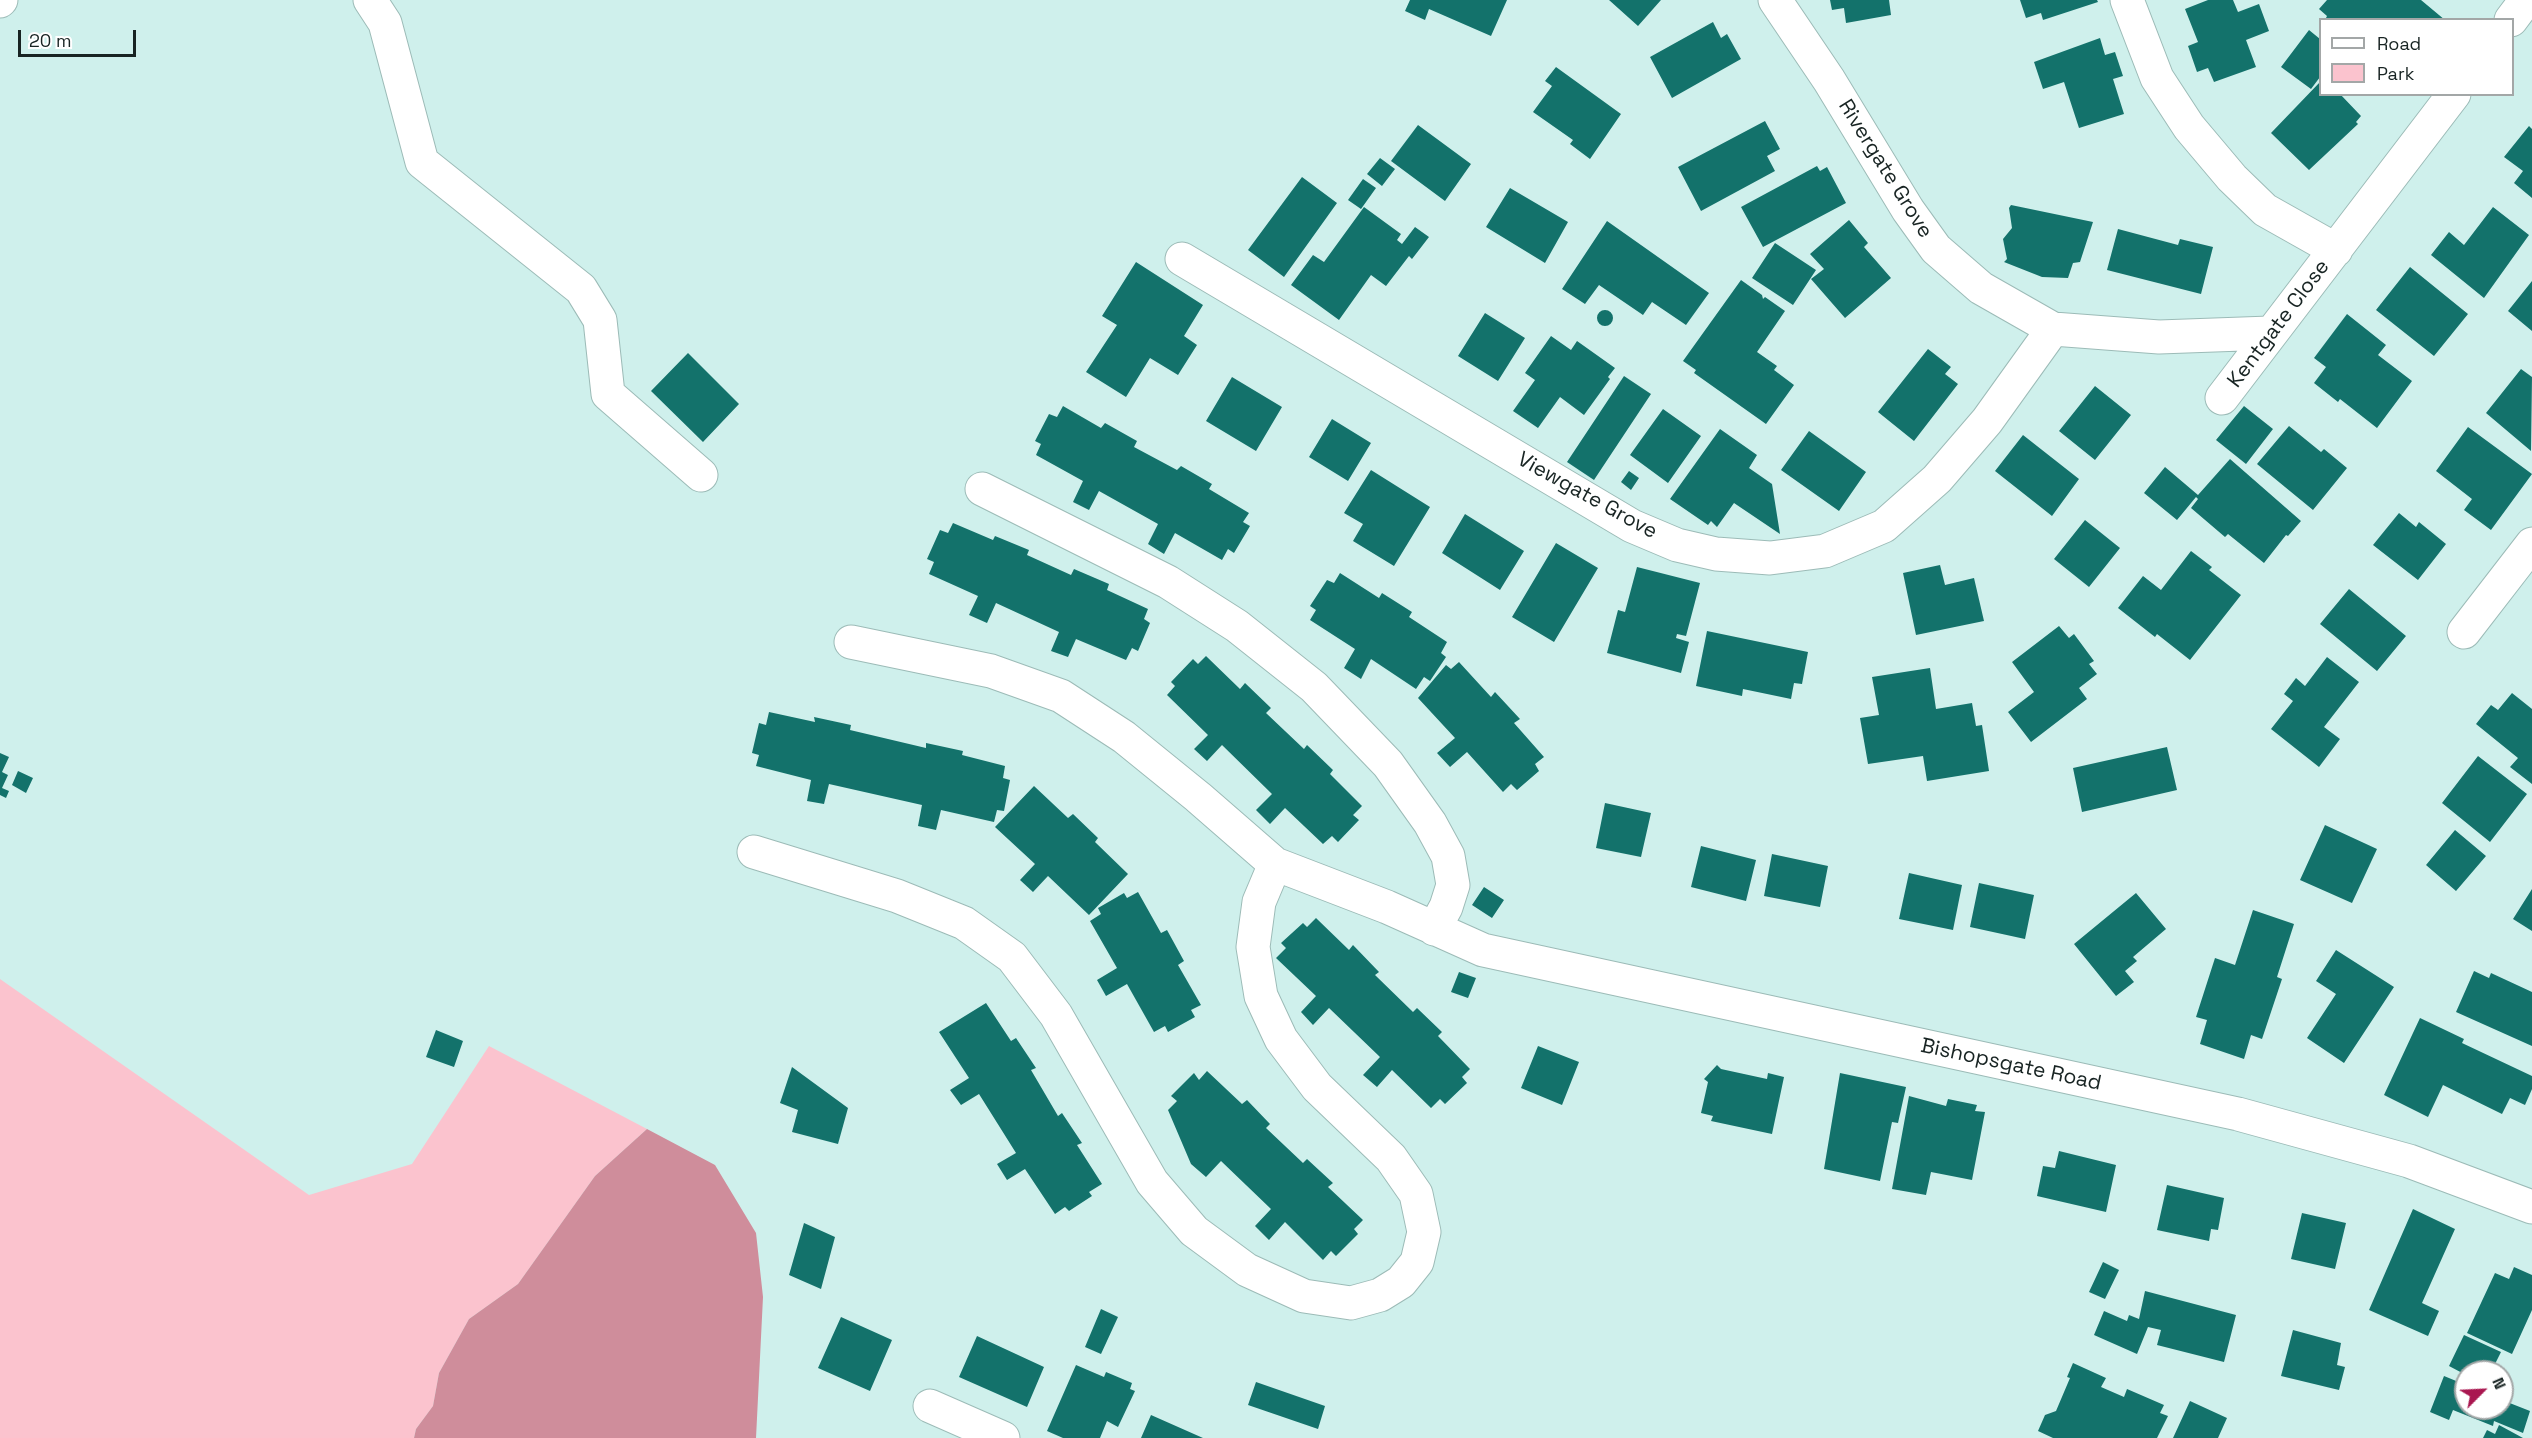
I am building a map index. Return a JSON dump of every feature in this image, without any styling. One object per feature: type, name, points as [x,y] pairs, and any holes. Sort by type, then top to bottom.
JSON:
[{"type":"street","points":[[370,0],[385,23],[422,162],[581,289],[600,320],[608,394],[701,475]]},
{"type":"street","name":"Rivergate Grove","points":[[1774,0],[1824,71],[1908,210],[1936,249],[1982,288],[2053,329],[2160,337],[2270,333]]},
{"type":"street","name":"Kentgate Close","points":[[2127,0],[2157,78],[2189,127],[2232,178],[2265,210],[2336,250]]},
{"type":"street","points":[[2512,18],[2526,0]]},
{"type":"street","name":"Kentgate Close","points":[[2222,398],[2452,96]]},
{"type":"street","name":"Viewgate Grove","points":[[1182,259],[1632,526],[1677,544],[1727,555],[1770,558],[1825,551],[1884,526],[1944,471],[1987,421],[2053,329]]},
{"type":"street","points":[[982,489],[1168,582],[1237,626],[1314,687],[1388,764],[1430,822],[1448,856],[1452,885],[1446,907],[1434,929]]},
{"type":"street","points":[[2464,632],[2532,544]]},
{"type":"street","points":[[754,852],[897,896],[964,923],[1012,957],[1056,1015],[1152,1182],[1194,1231],[1247,1270],[1304,1296],[1351,1303],[1380,1295],[1401,1282],[1417,1262],[1424,1232],[1416,1194],[1391,1158],[1317,1087],[1281,1039],[1261,996],[1253,947],[1259,902],[1275,864],[1124,737],[1061,696],[991,671],[851,642]]},
{"type":"street","name":"Bishopsgate Road","points":[[1275,864],[1336,887],[1483,950],[2238,1114],[2409,1161],[2531,1205]]},
{"type":"street","points":[[930,1406],[1003,1438]]},
{"type":"green space","points":[[0,979],[309,1195],[412,1164],[489,1046],[647,1129],[595,1176],[518,1284],[469,1319],[439,1373],[433,1406],[416,1429],[414,1438],[0,1438]]},
{"type":"shaded area","points":[[647,1129],[715,1165],[756,1233],[763,1297],[756,1438],[414,1438],[416,1429],[433,1406],[439,1373],[469,1319],[518,1284],[595,1176]]},
{"type":"building","points":[[1410,0],[1507,0],[1491,36],[1429,9],[1425,20],[1405,11]]},
{"type":"building","points":[[1609,0],[1661,0],[1638,26]]},
{"type":"building","points":[[1830,0],[1889,0],[1891,15],[1846,23],[1844,8],[1832,10]]},
{"type":"building","points":[[2020,0],[2097,0],[2098,2],[2043,20],[2041,13],[2026,18]]},
{"type":"building","points":[[2208,0],[2233,0],[2238,12],[2259,4],[2269,31],[2246,40],[2256,67],[2214,82],[2208,68],[2197,72],[2188,46],[2198,42],[2185,9]]},
{"type":"building","points":[[2327,0],[2421,0],[2443,18],[2326,18],[2327,16],[2319,9]]},
{"type":"building","points":[[1713,22],[1721,38],[1727,34],[1741,59],[1672,98],[1650,57]]},
{"type":"building","points":[[2309,30],[2319,38],[2319,78],[2311,89],[2281,67]]},
{"type":"building","points":[[2100,38],[2105,55],[2115,52],[2123,76],[2113,79],[2124,114],[2079,128],[2064,82],[2043,89],[2034,62]]},
{"type":"building","points":[[1556,67],[1621,114],[1590,159],[1570,144],[1573,140],[1533,112],[1552,86],[1545,81]]},
{"type":"building","points":[[2319,83],[2319,96],[2342,96],[2361,116],[2356,122],[2358,124],[2309,170],[2271,133]]},
{"type":"building","points":[[1765,121],[1780,149],[1767,156],[1775,171],[1701,211],[1678,167]]},
{"type":"building","points":[[1418,125],[1471,164],[1445,201],[1391,161]]},
{"type":"building","points":[[2529,126],[2532,129],[2532,198],[2514,183],[2523,171],[2504,157]]},
{"type":"building","points":[[1380,158],[1395,169],[1382,186],[1367,174]]},
{"type":"building","points":[[1817,166],[1820,171],[1827,167],[1846,203],[1763,247],[1741,207]]},
{"type":"building","points":[[1302,177],[1337,203],[1284,277],[1248,250]]},
{"type":"building","points":[[1363,179],[1376,188],[1361,209],[1348,200]]},
{"type":"building","points":[[1510,188],[1568,222],[1545,263],[1486,227]]},
{"type":"building","points":[[2011,205],[2093,222],[2080,262],[2073,263],[2068,278],[2042,277],[2004,262],[2007,259],[2003,239],[2012,228],[2009,208]]},
{"type":"building","points":[[1364,207],[1401,234],[1397,240],[1402,244],[1415,227],[1429,237],[1412,259],[1409,256],[1386,286],[1371,275],[1339,320],[1291,285],[1313,255],[1324,262]]},
{"type":"building","points":[[2493,207],[2529,235],[2484,298],[2431,255],[2449,232],[2464,245]]},
{"type":"building","points":[[1849,220],[1868,243],[1864,247],[1891,278],[1845,318],[1811,279],[1824,269],[1810,254]]},
{"type":"building","points":[[1607,221],[1709,293],[1686,325],[1652,302],[1643,315],[1599,285],[1585,304],[1562,289]]},
{"type":"building","points":[[2118,229],[2178,245],[2180,239],[2213,247],[2201,294],[2107,270]]},
{"type":"building","points":[[1775,243],[1816,270],[1793,305],[1752,278]]},
{"type":"building","points":[[1136,262],[1203,305],[1184,336],[1197,345],[1178,375],[1150,358],[1126,397],[1086,372],[1117,325],[1102,316]]},
{"type":"building","points":[[2410,267],[2468,314],[2434,356],[2376,310]]},
{"type":"building","points":[[1741,280],[1762,295],[1763,299],[1765,297],[1785,311],[1757,352],[1777,366],[1774,370],[1794,385],[1766,424],[1694,373],[1696,370],[1683,361]]},
{"type":"building","points":[[2532,281],[2532,331],[2508,311]]},
{"type":"building","points":[[1602,310],[1608,310],[1613,318],[1611,324],[1602,326],[1597,321],[1597,315]]},
{"type":"building","points":[[1485,313],[1525,338],[1498,381],[1458,356]]},
{"type":"building","points":[[2347,314],[2386,345],[2378,355],[2412,381],[2377,428],[2340,399],[2338,402],[2314,383],[2326,367],[2314,358]]},
{"type":"building","points":[[1551,336],[1571,350],[1577,341],[1615,368],[1608,377],[1610,379],[1584,415],[1560,397],[1538,428],[1513,411],[1535,380],[1525,373]]},
{"type":"building","points":[[1928,349],[1951,367],[1945,374],[1958,384],[1914,441],[1878,412]]},
{"type":"building","points":[[688,353],[739,404],[703,442],[651,391]]},
{"type":"building","points":[[2521,369],[2532,377],[2531,451],[2486,413]]},
{"type":"building","points":[[1624,376],[1651,394],[1594,480],[1567,462]]},
{"type":"building","points":[[1232,377],[1282,407],[1256,451],[1206,421]]},
{"type":"building","points":[[2095,386],[2131,415],[2095,460],[2059,431]]},
{"type":"building","points":[[1063,406],[1101,428],[1105,423],[1137,441],[1134,447],[1177,470],[1181,466],[1212,484],[1209,489],[1249,513],[1243,522],[1250,526],[1234,553],[1228,549],[1222,560],[1175,533],[1164,554],[1148,544],[1158,524],[1099,491],[1089,510],[1073,502],[1083,481],[1036,455],[1041,444],[1035,441],[1049,414],[1057,417]]},
{"type":"building","points":[[2244,406],[2273,429],[2246,464],[2216,440]]},
{"type":"building","points":[[1663,409],[1701,436],[1668,483],[1630,455]]},
{"type":"building","points":[[1332,419],[1371,443],[1348,481],[1309,457]]},
{"type":"building","points":[[2289,426],[2321,452],[2324,449],[2347,468],[2313,510],[2257,464]]},
{"type":"building","points":[[2468,427],[2532,474],[2491,530],[2464,510],[2472,499],[2436,471]]},
{"type":"building","points":[[1720,429],[1757,455],[1749,468],[1772,484],[1780,534],[1734,503],[1717,527],[1711,521],[1708,525],[1670,499]]},
{"type":"building","points":[[1809,431],[1866,472],[1839,511],[1781,470]]},
{"type":"building","points":[[2023,435],[2079,479],[2052,516],[1995,471]]},
{"type":"building","points":[[2230,459],[2301,521],[2288,536],[2286,535],[2264,563],[2228,534],[2225,537],[2191,508],[2198,499],[2196,497],[2177,520],[2144,493],[2165,467],[2198,495]]},
{"type":"building","points":[[1371,470],[1430,507],[1394,566],[1353,541],[1363,524],[1344,513]]},
{"type":"building","points":[[1629,471],[1639,478],[1631,490],[1621,482]]},
{"type":"building","points":[[2399,513],[2416,527],[2419,522],[2446,544],[2418,580],[2373,545]]},
{"type":"building","points":[[1465,514],[1524,551],[1500,590],[1442,553]]},
{"type":"building","points":[[2085,520],[2120,548],[2089,587],[2054,559]]},
{"type":"building","points":[[953,523],[993,540],[995,536],[1029,550],[1027,555],[1071,575],[1074,569],[1109,584],[1107,590],[1148,609],[1144,619],[1150,623],[1138,651],[1132,648],[1126,660],[1076,639],[1068,657],[1051,651],[1059,632],[996,603],[987,623],[969,615],[978,596],[929,574],[934,562],[927,559],[940,530],[948,533]]},
{"type":"building","points":[[1556,543],[1598,568],[1554,642],[1512,617]]},
{"type":"building","points":[[2191,551],[2212,567],[2209,570],[2241,595],[2190,660],[2157,634],[2155,637],[2118,608],[2143,576],[2161,590]]},
{"type":"building","points":[[1940,565],[1945,585],[1974,578],[1984,621],[1916,635],[1903,573]]},
{"type":"building","points":[[1637,567],[1700,583],[1686,636],[1677,634],[1676,638],[1689,642],[1681,673],[1607,653],[1618,610],[1625,612]]},
{"type":"building","points":[[1340,573],[1379,598],[1382,593],[1412,612],[1409,617],[1447,642],[1441,653],[1446,657],[1430,681],[1424,677],[1416,689],[1371,659],[1361,679],[1344,668],[1355,649],[1310,620],[1316,610],[1310,606],[1327,580],[1334,583]]},
{"type":"building","points":[[2349,589],[2406,636],[2377,671],[2320,624]]},
{"type":"building","points":[[2059,626],[2069,638],[2074,634],[2094,661],[2089,664],[2097,674],[2079,688],[2087,699],[2031,742],[2008,712],[2034,692],[2012,662]]},
{"type":"building","points":[[1707,631],[1808,652],[1802,684],[1794,683],[1791,699],[1743,689],[1742,696],[1696,686]]},
{"type":"building","points":[[1206,656],[1240,689],[1245,683],[1271,708],[1266,713],[1304,749],[1307,745],[1333,770],[1330,774],[1362,806],[1353,815],[1359,820],[1338,842],[1332,836],[1323,844],[1285,808],[1270,824],[1256,810],[1272,794],[1222,745],[1207,761],[1194,749],[1208,735],[1167,695],[1175,686],[1171,682],[1193,659],[1198,664]]},
{"type":"building","points":[[2327,657],[2359,682],[2324,727],[2340,739],[2319,767],[2271,729],[2293,701],[2284,694],[2296,678],[2305,686]]},
{"type":"building","points":[[1459,662],[1491,697],[1495,692],[1520,719],[1514,723],[1544,757],[1535,764],[1539,771],[1517,790],[1511,784],[1503,792],[1467,752],[1450,767],[1437,753],[1455,738],[1418,698],[1446,665],[1451,669]]},
{"type":"building","points":[[1930,668],[1936,709],[1972,703],[1976,726],[1982,725],[1989,771],[1927,781],[1923,756],[1868,764],[1860,718],[1879,715],[1872,677]]},
{"type":"building","points":[[2512,693],[2532,709],[2532,784],[2510,767],[2518,758],[2476,724],[2491,705],[2498,710]]},
{"type":"building","points":[[769,712],[815,722],[814,717],[851,725],[850,730],[926,748],[926,743],[963,751],[962,755],[1005,766],[1003,778],[1010,780],[1004,811],[997,810],[994,822],[941,810],[936,830],[918,826],[922,805],[829,784],[824,804],[807,801],[811,780],[756,766],[759,755],[752,753],[759,723],[766,725]]},
{"type":"building","points":[[2167,747],[2177,790],[2082,812],[2073,768]]},
{"type":"building","points":[[0,753],[9,757],[2,772],[8,775],[2,788],[9,791],[6,798],[0,795]]},
{"type":"building","points":[[2478,756],[2527,794],[2490,842],[2442,803]]},
{"type":"building","points":[[18,771],[33,778],[26,793],[12,785]]},
{"type":"building","points":[[1034,786],[1068,818],[1073,814],[1098,838],[1095,842],[1128,874],[1089,915],[1048,876],[1033,892],[1020,880],[1035,864],[995,827]]},
{"type":"building","points":[[1605,803],[1651,813],[1641,857],[1596,848]]},
{"type":"building","points":[[2325,825],[2377,849],[2352,903],[2300,880]]},
{"type":"building","points":[[2455,830],[2486,856],[2456,891],[2426,865]]},
{"type":"building","points":[[1701,846],[1756,860],[1746,901],[1691,887]]},
{"type":"building","points":[[1772,854],[1828,866],[1820,907],[1764,896]]},
{"type":"building","points":[[1909,873],[1962,885],[1953,930],[1899,919]]},
{"type":"building","points":[[1979,883],[2034,895],[2025,939],[1970,927]]},
{"type":"building","points":[[1484,887],[1504,900],[1492,918],[1472,905]]},
{"type":"building","points":[[2532,889],[2532,931],[2513,919]]},
{"type":"building","points":[[1138,892],[1161,933],[1167,930],[1184,961],[1178,965],[1201,1005],[1191,1010],[1195,1017],[1168,1032],[1165,1026],[1154,1032],[1127,984],[1106,996],[1097,980],[1117,968],[1090,921],[1101,914],[1098,908],[1124,893],[1127,898]]},
{"type":"building","points":[[2136,893],[2166,929],[2133,957],[2137,961],[2125,971],[2134,982],[2116,996],[2074,944]]},
{"type":"building","points":[[2253,910],[2294,924],[2277,977],[2282,979],[2262,1039],[2251,1035],[2244,1059],[2200,1044],[2207,1020],[2196,1017],[2215,958],[2235,965]]},
{"type":"building","points":[[1316,918],[1349,950],[1353,945],[1379,972],[1375,975],[1413,1012],[1417,1008],[1442,1032],[1438,1036],[1470,1069],[1462,1077],[1467,1083],[1445,1104],[1440,1099],[1431,1108],[1392,1070],[1377,1087],[1363,1075],[1380,1057],[1329,1008],[1313,1025],[1301,1012],[1316,996],[1276,958],[1286,948],[1281,943],[1303,923],[1307,927]]},
{"type":"building","points":[[2336,950],[2394,987],[2344,1063],[2307,1038],[2336,994],[2316,981]]},
{"type":"building","points":[[2474,971],[2489,978],[2491,973],[2532,992],[2532,1046],[2456,1012]]},
{"type":"building","points":[[1459,972],[1476,978],[1468,998],[1451,992]]},
{"type":"building","points":[[986,1003],[1011,1041],[1016,1038],[1036,1068],[1031,1070],[1058,1116],[1062,1113],[1082,1143],[1077,1145],[1102,1184],[1089,1192],[1092,1196],[1069,1211],[1065,1207],[1055,1214],[1025,1169],[1007,1180],[997,1164],[1016,1153],[979,1094],[961,1105],[950,1090],[969,1078],[939,1032]]},
{"type":"building","points":[[2420,1018],[2464,1039],[2462,1043],[2532,1076],[2532,1089],[2525,1105],[2510,1098],[2502,1114],[2443,1085],[2428,1117],[2384,1095]]},
{"type":"building","points":[[436,1030],[463,1041],[454,1067],[426,1057]]},
{"type":"building","points":[[1538,1046],[1579,1062],[1562,1105],[1521,1088]]},
{"type":"building","points":[[1717,1065],[1721,1069],[1767,1079],[1768,1073],[1784,1077],[1772,1134],[1711,1121],[1713,1116],[1701,1113],[1708,1082],[1704,1079]]},
{"type":"building","points":[[792,1067],[848,1108],[838,1144],[792,1132],[798,1110],[780,1103]]},
{"type":"building","points":[[1207,1071],[1242,1104],[1247,1100],[1270,1124],[1266,1128],[1303,1163],[1307,1159],[1333,1183],[1328,1187],[1363,1220],[1354,1229],[1358,1234],[1336,1256],[1331,1251],[1323,1260],[1285,1222],[1269,1240],[1255,1226],[1271,1209],[1221,1161],[1206,1177],[1191,1164],[1168,1110],[1177,1101],[1171,1096],[1194,1073],[1199,1080]]},
{"type":"building","points":[[1840,1073],[1906,1087],[1898,1123],[1892,1122],[1880,1181],[1824,1169]]},
{"type":"building","points":[[1909,1096],[1946,1106],[1948,1099],[1977,1105],[1975,1111],[1985,1112],[1972,1180],[1931,1172],[1926,1195],[1892,1189]]},
{"type":"building","points":[[2059,1151],[2116,1165],[2106,1212],[2037,1196],[2043,1166],[2055,1168]]},
{"type":"building","points":[[2167,1185],[2224,1198],[2218,1230],[2211,1229],[2209,1241],[2157,1230]]},
{"type":"building","points":[[2413,1209],[2455,1229],[2422,1303],[2439,1311],[2428,1336],[2369,1310]]},
{"type":"building","points":[[2302,1213],[2346,1223],[2335,1269],[2291,1259]]},
{"type":"building","points":[[804,1223],[835,1237],[821,1289],[789,1275]]},
{"type":"building","points":[[2103,1262],[2119,1270],[2105,1299],[2089,1292]]},
{"type":"building","points":[[2514,1267],[2532,1275],[2532,1310],[2512,1354],[2467,1333],[2495,1273],[2509,1279]]},
{"type":"building","points":[[2145,1291],[2236,1315],[2224,1362],[2157,1345],[2161,1330],[2148,1327],[2137,1354],[2094,1335],[2104,1311],[2127,1321],[2129,1315],[2139,1319]]},
{"type":"building","points":[[1101,1309],[1118,1317],[1101,1354],[1085,1347]]},
{"type":"building","points":[[841,1317],[892,1340],[870,1391],[818,1368]]},
{"type":"building","points":[[2293,1330],[2341,1343],[2337,1365],[2345,1367],[2339,1390],[2281,1376]]},
{"type":"building","points":[[2464,1335],[2501,1352],[2497,1360],[2454,1360],[2454,1369],[2449,1366]]},
{"type":"building","points":[[977,1336],[1044,1367],[1027,1407],[959,1377]]},
{"type":"building","points":[[2073,1363],[2106,1378],[2101,1387],[2124,1397],[2127,1389],[2164,1405],[2160,1413],[2168,1416],[2157,1438],[2053,1438],[2038,1431],[2045,1415],[2056,1411],[2070,1378],[2067,1377]]},
{"type":"building","points":[[1076,1365],[1104,1377],[1106,1372],[1132,1383],[1130,1389],[1135,1391],[1118,1427],[1107,1421],[1100,1438],[1063,1438],[1047,1431]]},
{"type":"building","points":[[2444,1376],[2454,1380],[2454,1410],[2449,1420],[2430,1412]]},
{"type":"building","points":[[1256,1382],[1325,1406],[1318,1429],[1248,1405]]},
{"type":"building","points":[[2190,1401],[2227,1418],[2218,1438],[2173,1438]]},
{"type":"building","points":[[2514,1405],[2530,1411],[2523,1433],[2494,1421],[2493,1426],[2478,1420],[2514,1420]]},
{"type":"building","points":[[1151,1415],[1203,1438],[1141,1438]]},
{"type":"building","points":[[2499,1425],[2523,1438],[2483,1438],[2487,1430],[2495,1434]]}]
